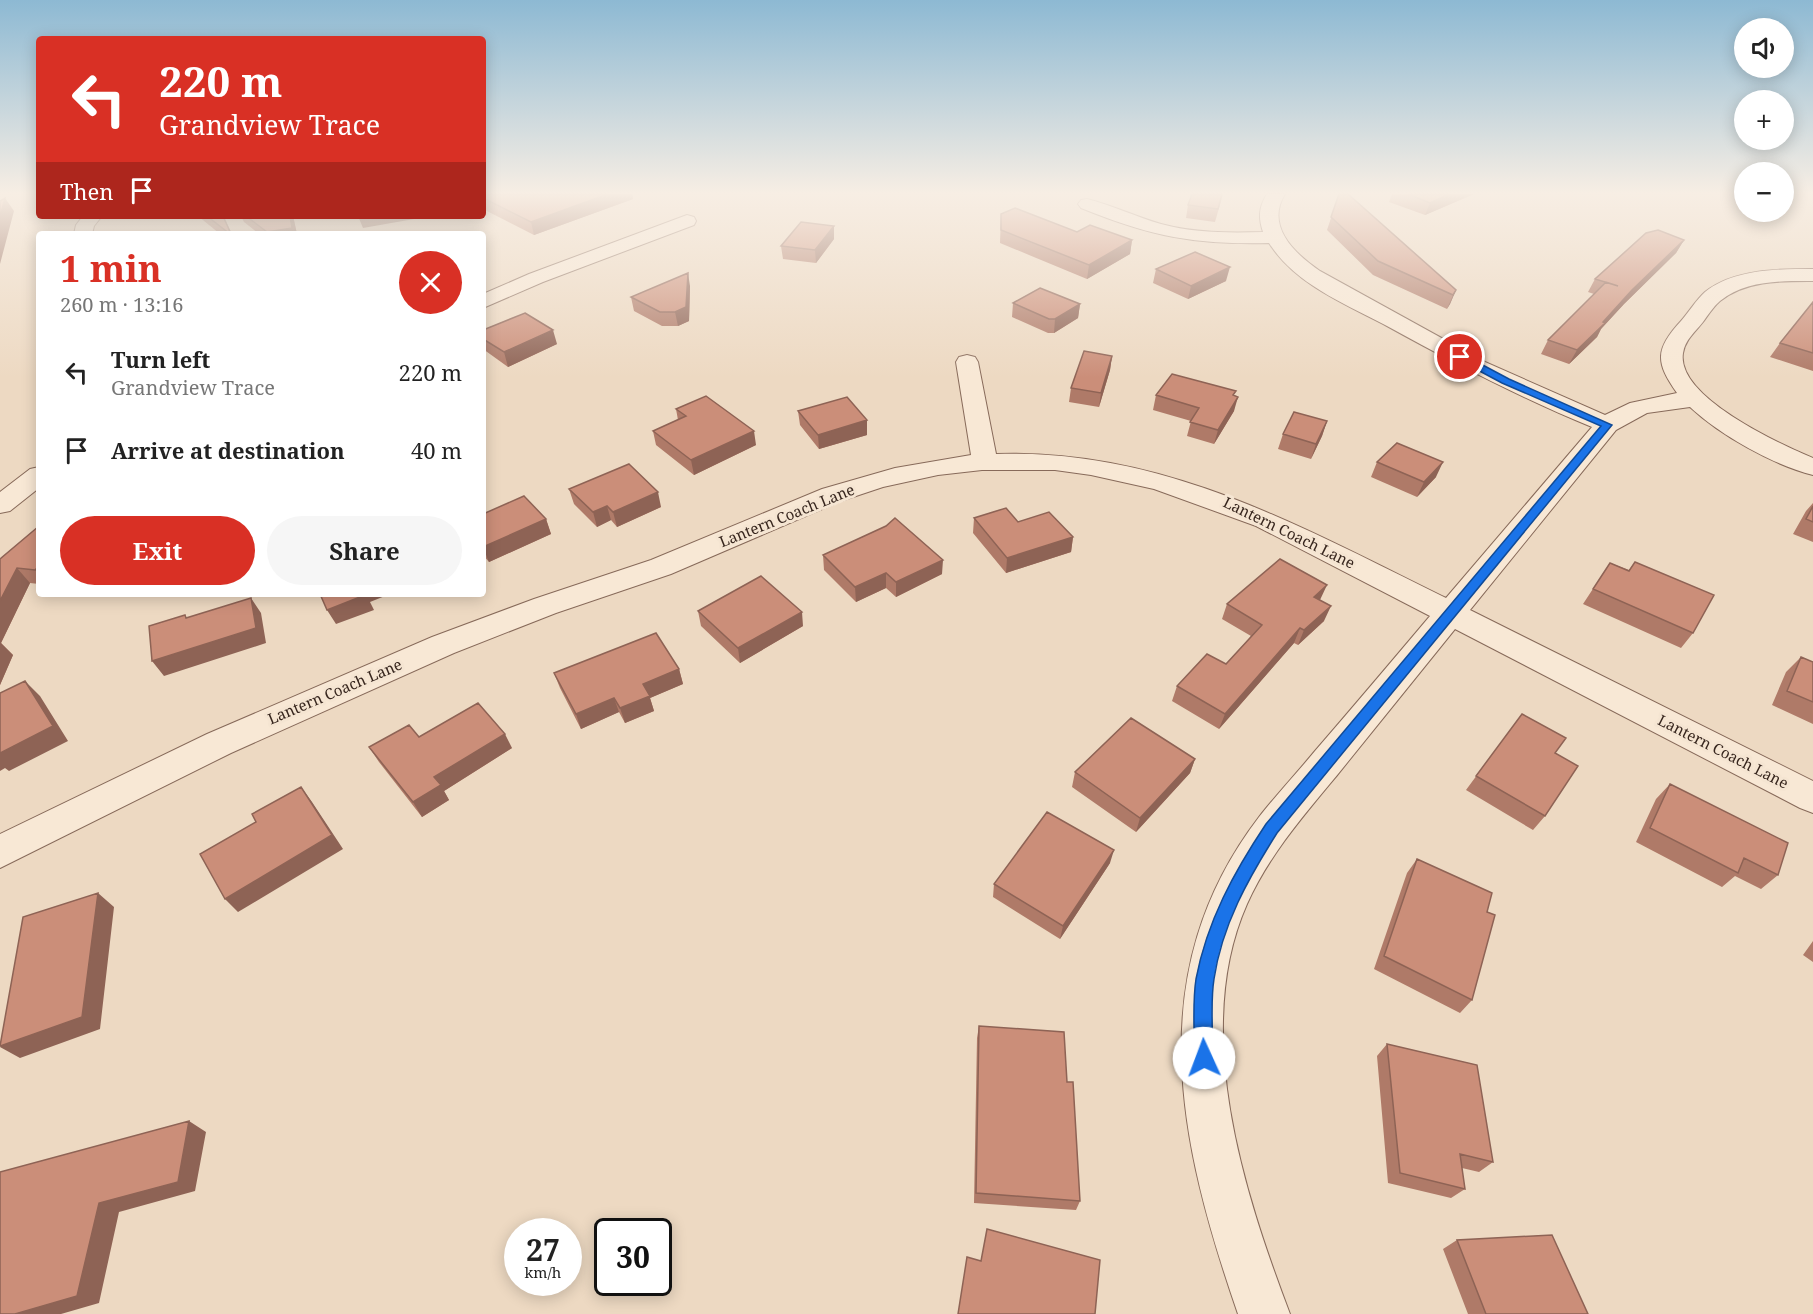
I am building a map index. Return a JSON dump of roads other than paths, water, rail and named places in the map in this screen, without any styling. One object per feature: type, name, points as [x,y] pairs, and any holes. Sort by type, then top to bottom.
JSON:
[{"type":"street","points":[[486,301],[536,278],[596,255]]},
{"type":"street","points":[[1290,255],[1301,267],[1327,285],[1505,381],[1607,425]]},
{"type":"street","points":[[1813,275],[1755,279],[1733,285],[1712,298],[1676,340],[1671,358],[1678,378],[1695,399],[1719,419],[1756,441],[1813,467]]},
{"type":"street","points":[[967,362],[985,462]]},
{"type":"street","points":[[1264,1314],[1224,1194],[1208,1120],[1202,1037],[1205,980],[1220,924],[1240,877],[1272,828],[1607,425],[1625,412],[1643,405],[1695,399]]},
{"type":"street","name":"Lantern Coach Lane","points":[[0,852],[153,773],[232,736],[443,645],[541,608],[660,568],[812,502],[912,472],[985,462],[1079,466],[1146,479],[1221,500],[1266,520],[1451,613],[1813,798]]},
{"type":"street","points":[[0,505],[36,477]]}]
